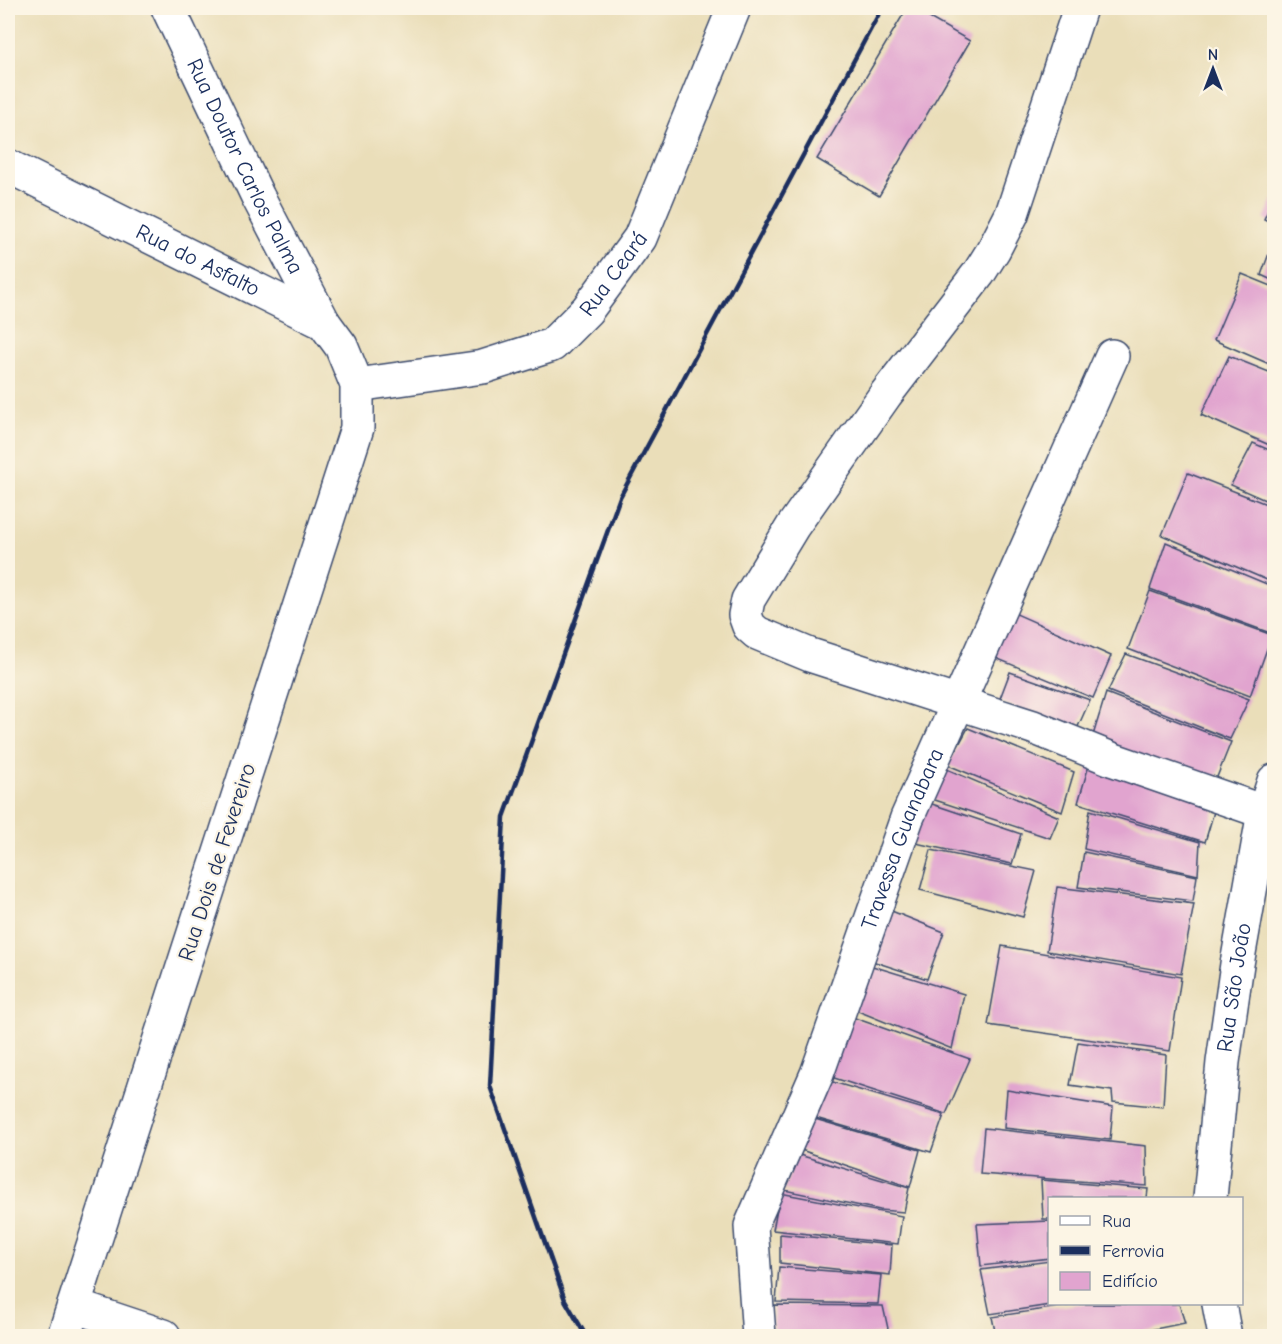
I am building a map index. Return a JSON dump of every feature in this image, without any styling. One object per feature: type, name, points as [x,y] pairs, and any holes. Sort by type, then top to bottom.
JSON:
[{"type":"street","name":"Rua Doutor Carlos Palma","points":[[168,8],[258,197],[324,323]]},
{"type":"street","name":"Rua Ceará","points":[[357,385],[483,367],[552,345],[587,310],[640,238],[734,8]]},
{"type":"street","points":[[1080,8],[1012,214],[979,273],[886,394],[793,526],[745,608],[746,621],[757,633],[810,655],[1033,727],[1114,760],[1264,812]]},
{"type":"street","name":"Rua do Asfalto","points":[[8,166],[324,323],[341,346],[357,385]]},
{"type":"street","name":"Travessa Guanabara","points":[[759,1336],[752,1226],[817,1074],[907,818],[1112,356]]},
{"type":"street","name":"Rua Dois de Fevereiro","points":[[64,1336],[357,429],[357,385]]},
{"type":"street","name":"Rua São João","points":[[1210,1197],[1225,1051],[1264,812],[1275,781]]},
{"type":"street","points":[[1219,1305],[1225,1336]]},
{"type":"street","points":[[74,1306],[164,1336]]},
{"type":"building","points":[[907,8],[912,8],[970,41],[879,196],[817,159]]},
{"type":"building","points":[[1274,198],[1274,224],[1264,219]]},
{"type":"building","points":[[1274,240],[1274,281],[1261,275]]},
{"type":"building","points":[[1242,274],[1274,287],[1274,366],[1214,340]]},
{"type":"building","points":[[1229,356],[1274,374],[1274,447],[1201,415]]},
{"type":"building","points":[[1253,443],[1274,452],[1274,504],[1231,485]]},
{"type":"building","points":[[1188,473],[1274,507],[1274,583],[1162,535]]},
{"type":"building","points":[[1166,542],[1274,587],[1273,634],[1150,589]]},
{"type":"building","points":[[1150,591],[1272,635],[1250,696],[1128,649]]},
{"type":"building","points":[[1005,609],[1111,656],[1093,698],[986,654]]},
{"type":"building","points":[[1126,654],[1249,699],[1230,739],[1108,691]]},
{"type":"building","points":[[1010,672],[1090,700],[1076,731],[999,701]]},
{"type":"building","points":[[1106,693],[1231,742],[1213,787],[1091,742]]},
{"type":"building","points":[[968,728],[1074,772],[1062,812],[948,765]]},
{"type":"building","points":[[1092,755],[1218,798],[1205,842],[1078,803]]},
{"type":"building","points":[[942,767],[1059,817],[1050,838],[929,798]]},
{"type":"building","points":[[929,803],[1021,834],[1012,864],[911,842]]},
{"type":"building","points":[[1090,810],[1200,842],[1198,875],[1084,849]]},
{"type":"building","points":[[931,850],[1036,871],[1023,917],[920,890]]},
{"type":"building","points":[[1084,852],[1197,876],[1193,901],[1078,887]]},
{"type":"building","points":[[1057,887],[1194,904],[1181,974],[1047,951]]},
{"type":"building","points":[[889,910],[944,932],[927,979],[869,960]]},
{"type":"building","points":[[1002,946],[1181,977],[1170,1051],[988,1025]]},
{"type":"building","points":[[869,965],[964,994],[952,1049],[853,1009]]},
{"type":"building","points":[[852,1017],[970,1059],[946,1114],[828,1076]]},
{"type":"building","points":[[1078,1042],[1166,1055],[1163,1107],[1113,1102],[1112,1091],[1070,1085]]},
{"type":"building","points":[[826,1080],[944,1115],[931,1152],[809,1116]]},
{"type":"building","points":[[1007,1090],[1113,1107],[1110,1140],[1004,1128]]},
{"type":"building","points":[[808,1117],[920,1150],[910,1187],[798,1149]]},
{"type":"building","points":[[984,1128],[1146,1146],[1147,1186],[980,1174]]},
{"type":"building","points":[[796,1154],[909,1188],[904,1212],[880,1210],[784,1190]]},
{"type":"building","points":[[1041,1180],[1148,1189],[1147,1197],[1048,1197],[1048,1219],[1043,1219]]},
{"type":"building","points":[[780,1193],[902,1216],[898,1244],[773,1230]]},
{"type":"building","points":[[1048,1221],[1048,1258],[981,1266],[977,1224]]},
{"type":"building","points":[[780,1234],[892,1245],[890,1275],[780,1263]]},
{"type":"building","points":[[1048,1261],[1048,1305],[1050,1305],[990,1314],[981,1270]]},
{"type":"building","points":[[779,1267],[881,1275],[878,1304],[776,1302]]},
{"type":"building","points":[[773,1305],[883,1306],[889,1333],[864,1336],[774,1336]]},
{"type":"building","points":[[1071,1305],[1179,1305],[1185,1323],[1120,1336],[996,1336],[992,1317]]},
{"type":"railway","points":[[586,1336],[565,1300],[490,1086],[504,817],[620,497],[882,8]]}]
